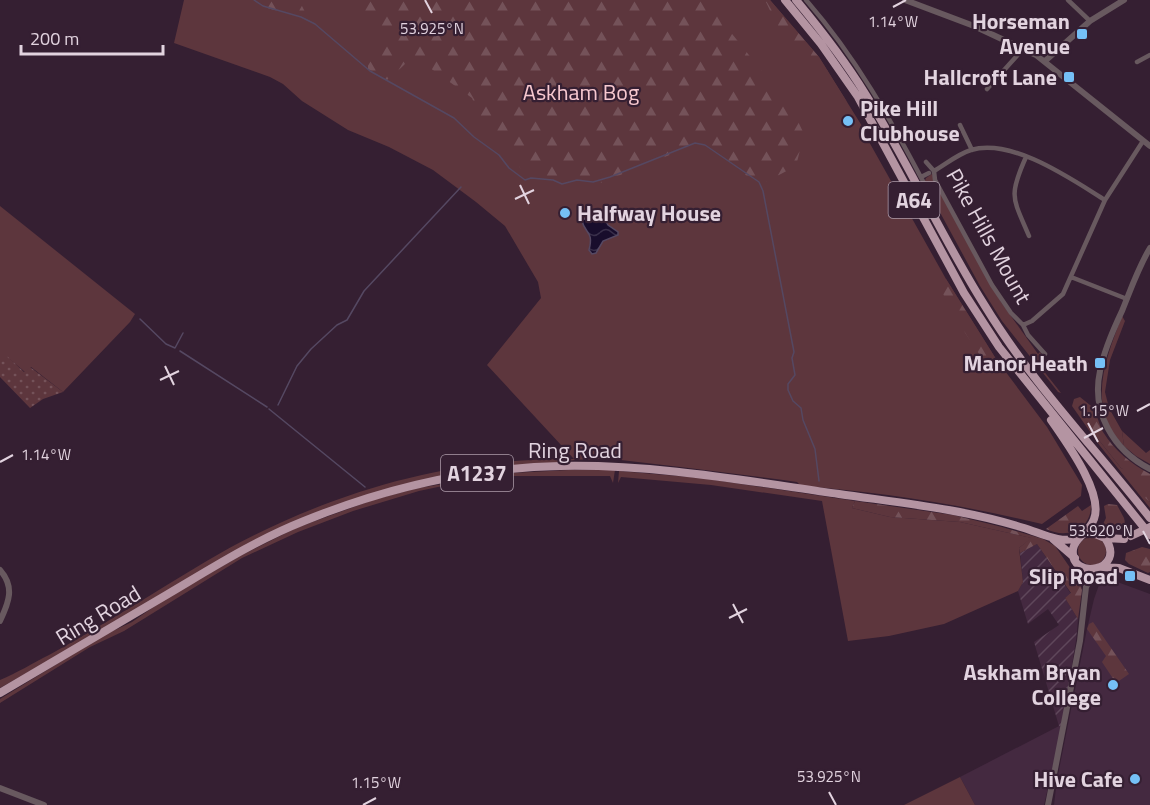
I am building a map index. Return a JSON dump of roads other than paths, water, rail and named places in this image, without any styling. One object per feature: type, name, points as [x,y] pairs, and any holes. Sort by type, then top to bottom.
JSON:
[{"type":"highway","name":"A64","points":[[784,0],[821,44],[858,97],[964,293],[999,347],[1150,535]]},
{"type":"highway","name":"A64","points":[[796,0],[833,46],[866,95],[972,285],[1006,340],[1150,518]]},
{"type":"highway","points":[[1041,402],[1078,464],[1096,501],[1095,516],[1074,547],[1077,562],[1089,570],[1119,568],[1150,580]]},
{"type":"highway","name":"Ring Road","points":[[0,693],[224,561],[278,532],[346,505],[388,492],[482,472],[559,466],[616,467],[678,472],[952,511],[1008,523],[1052,538],[1070,540],[1082,536]]},
{"type":"highway","points":[[1110,553],[1127,538],[1150,527]]},
{"type":"highway","points":[[1082,536],[1098,534],[1105,538],[1127,538]]},
{"type":"highway","name":"Ring Road","points":[[1052,538],[1077,562]]},
{"type":"highway","points":[[1099,568],[1107,561],[1110,553],[1105,538]]},
{"type":"street","points":[[806,0],[867,82],[925,185]]},
{"type":"street","points":[[905,0],[973,25],[1045,61],[1150,146]]},
{"type":"street","points":[[1068,0],[1090,21]]},
{"type":"street","points":[[1045,61],[1090,21],[1124,0]]},
{"type":"street","points":[[995,90],[989,88],[1024,49]]},
{"type":"street","points":[[1137,62],[1150,55]]},
{"type":"street","points":[[960,125],[972,150]]},
{"type":"street","points":[[1023,325],[1032,321],[1060,298],[1105,200],[1143,141]]},
{"type":"street","points":[[921,177],[972,150],[996,148],[1026,157],[1064,175],[1105,200]]},
{"type":"street","points":[[1026,157],[1013,195],[1029,236]]},
{"type":"street","name":"Pike Hills Mount","points":[[926,162],[992,285],[1011,313],[1045,354]]},
{"type":"street","points":[[1150,248],[1136,275],[1103,358],[1098,381],[1098,398],[1102,417],[1112,437],[1127,454],[1150,469]]},
{"type":"street","points":[[1071,277],[1127,299]]},
{"type":"street","points":[[1048,805],[1080,641],[1086,586],[1077,562]]},
{"type":"street","points":[[1086,586],[1099,568]]},
{"type":"street","points":[[0,570],[9,582],[10,591],[0,621]]},
{"type":"street","points":[[0,788],[44,805]]},
{"type":"water","points":[[603,216],[608,225],[618,232],[618,235],[603,241],[596,253],[592,254],[589,250],[590,236],[582,221],[587,217]]},
{"type":"waterway","points":[[254,0],[263,6],[301,17],[315,24],[370,71],[454,118],[525,180],[531,178],[553,180],[562,184],[577,180],[593,182],[695,143],[705,145],[759,182],[763,191],[794,352],[792,358],[795,375],[788,384],[788,390],[793,401],[801,408],[803,420],[815,449],[819,481]]},
{"type":"waterway","points":[[278,405],[297,366],[311,349],[337,325],[347,320],[364,291],[461,187]]},
{"type":"waterway","points":[[140,319],[166,344],[175,348],[183,333]]},
{"type":"waterway","points":[[180,351],[267,407]]},
{"type":"waterway","points":[[269,409],[365,487]]},
{"type":"place","name":"Horseman Avenue","points":[[1082,34]]},
{"type":"place","name":"Hallcroft Lane","points":[[1069,77]]},
{"type":"place","name":"Pike Hill Clubhouse","points":[[848,121]]},
{"type":"place","name":"Halfway House","points":[[565,213]]},
{"type":"place","name":"Manor Heath","points":[[1100,363]]},
{"type":"place","name":"Slip Road","points":[[1130,576]]},
{"type":"place","name":"Askham Bryan College","points":[[1113,685]]},
{"type":"place","name":"Hive Cafe","points":[[1135,779]]},
{"type":"park label","name":"Askham Bog","points":[[581,92]]}]
